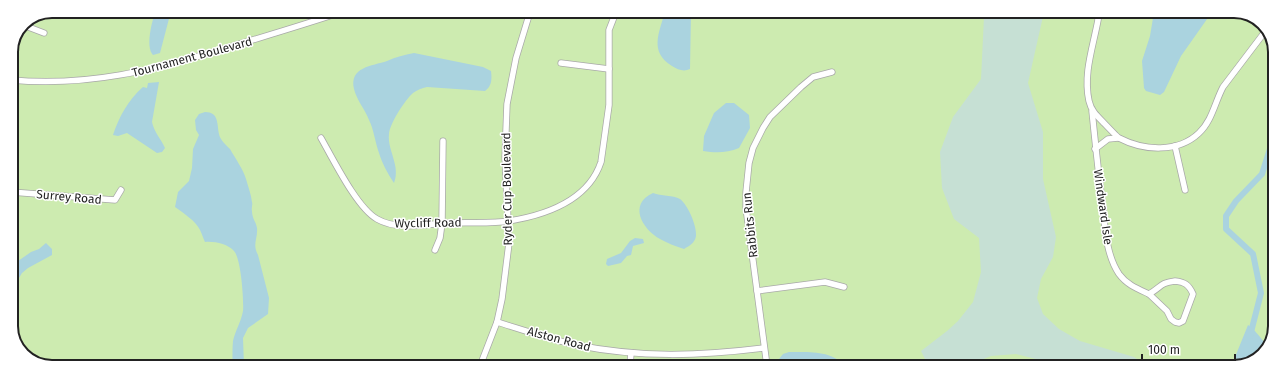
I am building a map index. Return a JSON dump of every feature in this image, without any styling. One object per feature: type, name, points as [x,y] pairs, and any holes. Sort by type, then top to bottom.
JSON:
[{"type":"street","name":"Tournament Boulevard","points":[[18,80],[66,81],[104,78],[140,72],[204,55],[323,18]]},
{"type":"street","name":"Ryder Cup Boulevard","points":[[482,360],[497,322],[502,299],[509,243],[505,157],[507,104],[516,58],[527,18]]},
{"type":"street","name":"Wycliff Road","points":[[321,138],[347,183],[365,210],[372,216],[386,223],[395,225],[508,221],[544,213],[557,208],[580,193],[594,178],[601,162],[609,105],[609,30],[614,18]]},
{"type":"street","name":"Windward Isle","points":[[1098,18],[1087,70],[1087,85],[1092,111],[1095,149],[1106,232],[1112,258],[1117,270],[1126,282],[1134,288],[1149,294],[1167,311],[1171,319],[1175,322],[1179,323],[1183,321],[1193,294],[1188,285],[1184,282],[1175,281],[1163,283],[1149,294]]},
{"type":"street","points":[[30,27],[44,33]]},
{"type":"street","points":[[1095,149],[1108,139],[1118,138],[1144,147],[1154,148],[1176,146],[1191,139],[1203,129],[1209,121],[1223,87],[1263,35]]},
{"type":"street","points":[[561,63],[609,69]]},
{"type":"street","name":"Rabbits Run","points":[[766,360],[746,208],[749,164],[753,148],[760,132],[770,117],[813,77],[832,72]]},
{"type":"street","points":[[1092,111],[1118,138]]},
{"type":"street","points":[[435,250],[440,238],[442,223],[443,141]]},
{"type":"street","points":[[1176,146],[1185,190]]},
{"type":"street","name":"Surrey Road","points":[[18,193],[115,200],[121,190]]},
{"type":"street","points":[[757,292],[825,282],[844,287]]},
{"type":"street","name":"Alston Road","points":[[497,322],[574,344],[631,353],[685,355],[727,353],[764,348]]},
{"type":"street","points":[[630,360],[631,353]]},
{"type":"green space","points":[[984,18],[1043,18],[1028,83],[1043,132],[1043,179],[1056,237],[1053,257],[1041,279],[1037,298],[1043,314],[1059,329],[1080,341],[1134,357],[1138,360],[1040,360],[1016,354],[991,356],[981,360],[926,360],[921,351],[958,321],[973,302],[981,272],[979,238],[954,219],[942,188],[940,152],[953,117],[981,79]]},
{"type":"green space","points":[[46,19],[1243,19],[1256,26],[1261,31],[1268,50],[1267,335],[1260,348],[1255,353],[1238,360],[43,359],[33,354],[25,347],[20,337],[18,328],[18,52],[21,39],[28,28],[39,21]]},
{"type":"water","points":[[154,18],[169,18],[160,53],[153,55],[149,40]]},
{"type":"water","points":[[663,18],[691,18],[690,69],[676,69],[665,61],[660,55],[658,42]]},
{"type":"water","points":[[1153,18],[1208,18],[1181,56],[1164,92],[1160,95],[1146,91],[1144,88],[1142,61],[1150,36]]},
{"type":"water","points":[[414,53],[483,67],[491,71],[491,82],[485,91],[427,87],[416,91],[410,96],[395,118],[389,134],[390,146],[396,170],[394,183],[382,161],[371,124],[355,93],[353,82],[358,72],[369,66]]},
{"type":"water","points":[[159,82],[152,122],[154,129],[165,148],[162,152],[157,153],[127,133],[118,136],[113,135],[121,115],[133,97],[143,87],[147,88],[148,83]]},
{"type":"water","points":[[726,103],[734,103],[749,115],[750,128],[739,148],[721,152],[703,151],[704,136],[714,113]]},
{"type":"water","points":[[205,112],[215,116],[219,134],[241,167],[252,199],[253,216],[257,228],[255,248],[269,298],[268,314],[248,328],[243,338],[244,360],[232,360],[233,341],[243,311],[242,280],[236,255],[234,251],[225,245],[205,242],[196,223],[175,207],[178,192],[189,181],[192,168],[193,149],[199,135],[196,130],[195,120],[199,114]]},
{"type":"water","points":[[653,193],[680,199],[689,211],[695,227],[696,236],[693,242],[684,249],[660,239],[643,223],[639,210],[641,203],[645,198]]},
{"type":"water","points":[[635,238],[643,239],[644,243],[633,246],[631,255],[627,256],[621,263],[608,266],[606,264],[607,259],[621,253],[630,241]]},
{"type":"water","points":[[46,243],[52,249],[52,255],[28,268],[22,273],[18,280],[18,261],[31,252],[39,249]]},
{"type":"water","points":[[1248,325],[1264,341],[1255,353],[1245,358],[1234,360]]},
{"type":"water","points":[[789,352],[812,352],[834,357],[839,360],[774,360],[779,359],[783,354]]},
{"type":"waterway","points":[[1250,336],[1261,293],[1253,254],[1226,229],[1226,216],[1236,201],[1262,174],[1268,155]]}]
